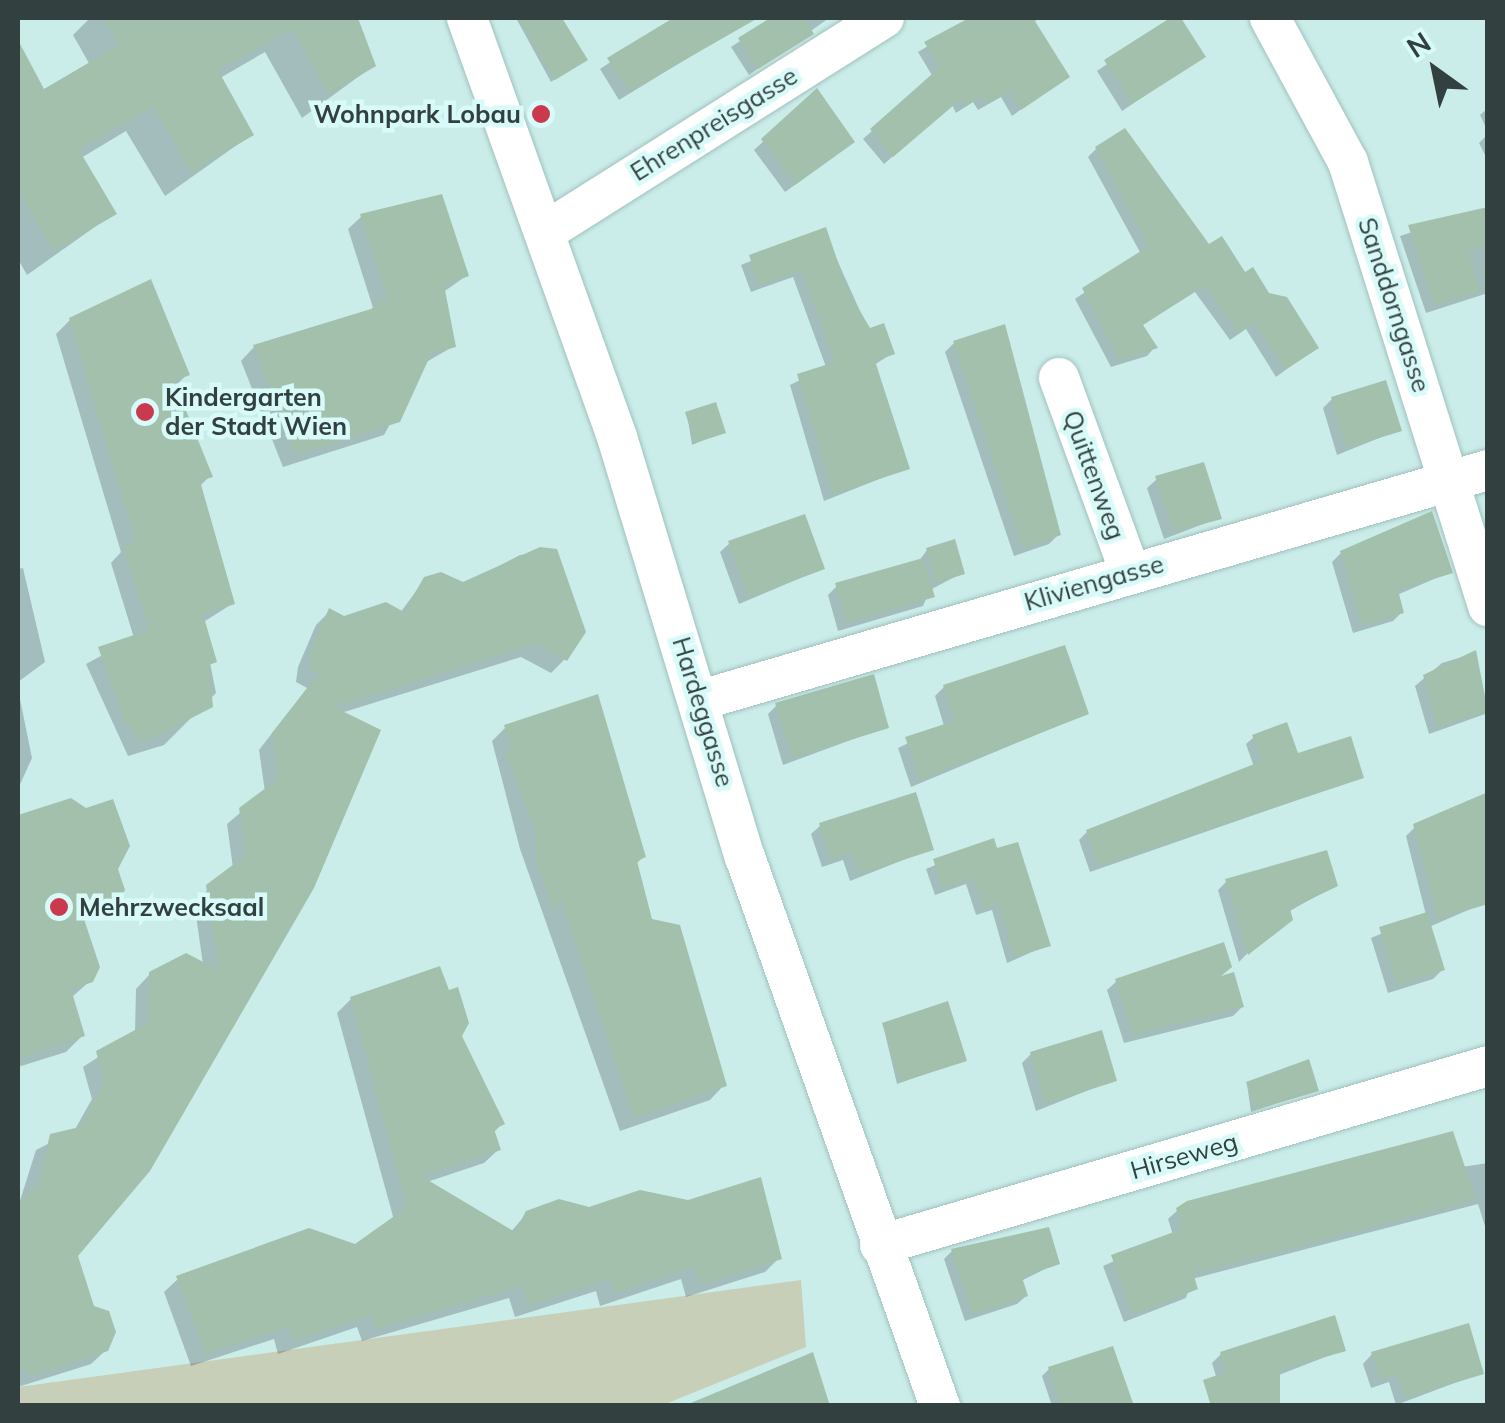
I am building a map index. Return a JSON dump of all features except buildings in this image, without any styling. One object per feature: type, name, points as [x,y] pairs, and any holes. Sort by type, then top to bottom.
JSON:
[{"type":"street","name":"Hardeggasse","points":[[467,18],[545,232],[880,1245],[940,1406]]},
{"type":"street","name":"Ehrenpreisgasse","points":[[545,232],[884,18]]},
{"type":"street","name":"Sanddorngasse","points":[[1270,18],[1348,162],[1469,475],[1488,606]]},
{"type":"street","name":"Quittenweg","points":[[1059,378],[1130,572]]},
{"type":"street","name":"Kliviengasse","points":[[701,700],[1469,475]]},
{"type":"street","name":"Hirseweg","points":[[880,1245],[1488,1066]]},
{"type":"green space","points":[[801,1280],[806,1347],[663,1405],[18,1405],[18,1387]]},
{"type":"place","name":"Wohnpark Lobau","points":[[541,114]]},
{"type":"place","name":"Kindergarten der Stadt Wien","points":[[145,412]]},
{"type":"place","name":"Mehrzwecksaal","points":[[59,907]]}]
